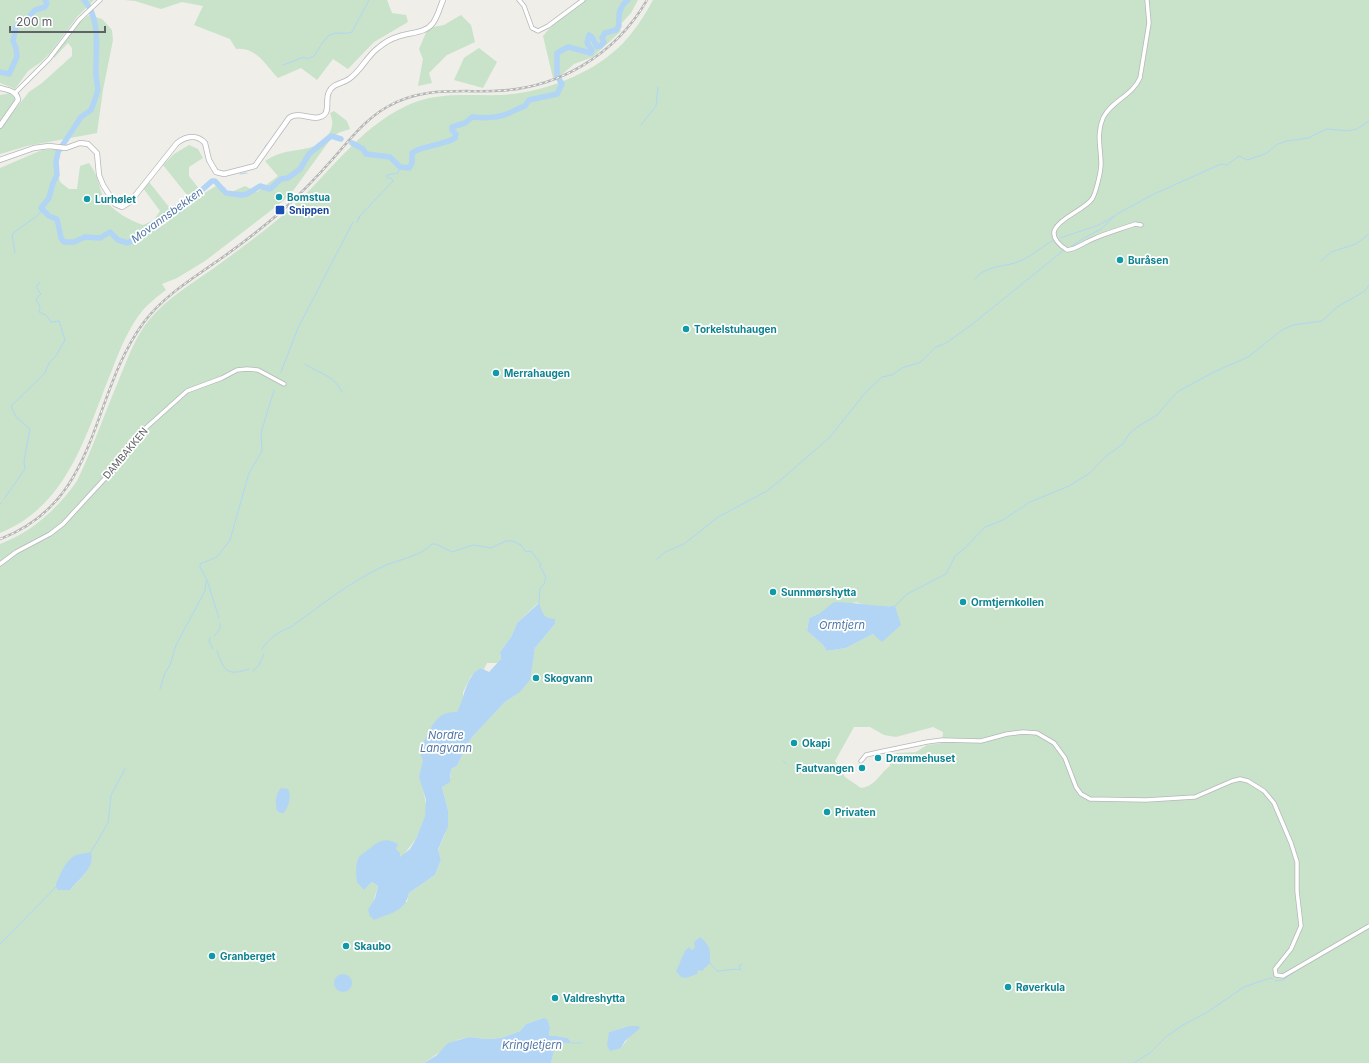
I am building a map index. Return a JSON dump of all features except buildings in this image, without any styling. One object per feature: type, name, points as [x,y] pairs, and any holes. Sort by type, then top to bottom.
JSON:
[{"type":"street","points":[[15,93],[49,59],[75,24],[100,0]]},
{"type":"street","points":[[0,160],[34,148],[64,148],[86,143],[94,148],[97,153],[101,181],[115,204],[119,207],[125,206],[130,202],[174,147],[187,138],[197,137],[205,143],[209,160],[216,172],[224,174],[255,166],[288,118],[296,115],[318,118],[323,116],[327,111],[328,92],[332,87],[351,78],[368,56],[386,42],[402,35],[423,30],[432,24],[437,17],[443,0]]},
{"type":"street","points":[[519,0],[524,6],[532,28],[538,31],[548,26],[583,0]]},
{"type":"street","points":[[1141,224],[1135,224],[1095,238],[1071,250],[1067,250],[1059,244],[1055,234],[1057,226],[1060,222],[1086,206],[1094,195],[1101,166],[1099,142],[1103,118],[1107,111],[1132,91],[1140,78],[1149,23],[1147,0]]},
{"type":"street","points":[[0,88],[15,93],[18,98],[18,102],[0,126]]},
{"type":"street","name":"DAMBAKKEN","points":[[0,564],[16,552],[50,534],[63,524],[117,465],[140,434],[187,391],[222,378],[237,370],[248,369],[258,370],[284,384]]},
{"type":"street","points":[[860,761],[866,755],[927,742],[942,740],[981,741],[1007,734],[1023,732],[1037,733],[1054,743],[1065,758],[1076,786],[1081,794],[1090,799],[1146,800],[1195,797],[1232,781],[1240,779],[1248,780],[1264,791],[1274,803],[1291,843],[1297,862],[1297,891],[1301,926],[1292,949],[1275,969],[1276,975],[1283,976],[1342,940],[1369,926]]},
{"type":"green space","points":[[0,0],[94,0],[77,17],[50,53],[41,62],[28,71],[15,89],[0,83]]},
{"type":"green space","points":[[125,0],[387,0],[392,13],[406,15],[408,22],[374,42],[348,69],[333,59],[317,80],[301,68],[278,78],[255,54],[243,49],[236,49],[230,39],[194,25],[203,6],[182,2],[161,9],[135,1]]},
{"type":"green space","points":[[585,0],[638,0],[631,13],[618,27],[621,31],[593,57],[574,64],[560,76],[553,78],[543,36],[562,16]]},
{"type":"green space","points":[[653,0],[1369,0],[1369,1063],[551,1063],[554,1051],[564,1043],[570,1043],[568,1038],[549,1036],[550,1027],[543,1018],[526,1024],[520,1031],[501,1038],[486,1039],[469,1037],[457,1040],[424,1063],[0,1063],[0,544],[23,533],[43,518],[61,501],[77,481],[132,348],[144,327],[156,312],[179,292],[214,268],[281,217],[374,126],[389,115],[406,106],[429,98],[452,95],[516,94],[547,87],[578,75],[606,58],[623,43],[633,32]],"holes":[[[856,602],[868,606],[895,606],[873,634],[846,648],[827,651],[822,644],[807,631],[809,618]],[[538,603],[543,616],[555,624],[535,648],[532,663],[519,693],[505,702],[474,735],[468,743],[457,766],[451,769],[451,777],[442,787],[448,810],[445,834],[438,851],[441,860],[435,875],[409,893],[407,902],[373,902],[378,886],[372,882],[365,889],[397,843],[396,850],[399,857],[402,857],[421,832],[427,809],[421,780],[424,761],[457,712],[463,701],[463,692],[471,676],[481,668],[484,669],[487,663],[498,663],[501,659],[500,652],[511,637],[517,623]],[[854,727],[870,727],[884,735],[896,737],[933,727],[943,732],[942,743],[927,745],[916,752],[896,753],[890,759],[890,766],[874,782],[866,787],[861,788],[845,777],[835,761]],[[89,854],[90,865],[82,878],[70,890]],[[624,1028],[630,1036],[621,1048],[609,1032]]]},
{"type":"green space","points":[[89,15],[102,19],[112,30],[113,40],[103,90],[97,133],[27,146],[0,154],[0,129],[29,92],[42,83],[72,56],[72,48],[68,43],[54,58],[53,55],[74,27]]},
{"type":"green space","points":[[461,15],[471,25],[475,42],[447,55],[429,73],[432,83],[418,86],[423,59],[419,49],[428,28],[444,25]]},
{"type":"green space","points":[[479,48],[497,62],[483,88],[454,80],[464,58]]},
{"type":"green space","points":[[11,93],[16,99],[0,124],[0,95]]},
{"type":"green space","points":[[334,111],[347,121],[350,129],[338,133],[330,140],[290,195],[205,261],[177,278],[162,284],[166,290],[143,310],[125,338],[83,442],[72,465],[59,486],[43,505],[24,521],[0,533],[0,168],[42,150],[57,149],[60,155],[56,166],[60,182],[69,189],[77,189],[80,166],[89,163],[96,174],[102,194],[109,204],[125,217],[143,225],[154,220],[160,211],[143,188],[149,182],[173,212],[187,199],[187,195],[163,165],[174,154],[189,145],[198,149],[203,158],[189,167],[189,176],[203,194],[216,186],[227,194],[245,186],[257,192],[278,176],[265,161],[278,154],[308,148],[321,143],[332,128],[330,113]]},
{"type":"water","name":"Ormtjern","points":[[834,602],[895,606],[901,625],[882,642],[873,634],[846,648],[827,651],[822,644],[807,631],[809,618],[819,614]]},
{"type":"water","name":"Nordre Langvann","points":[[539,603],[544,615],[548,618],[555,619],[555,624],[535,648],[530,680],[519,693],[505,702],[474,735],[468,743],[457,766],[451,769],[450,782],[442,787],[448,810],[448,826],[438,850],[441,860],[435,875],[409,893],[404,904],[396,911],[374,920],[370,916],[368,910],[375,898],[378,886],[372,882],[364,890],[357,882],[356,866],[359,857],[376,843],[383,840],[398,844],[396,849],[400,853],[400,857],[410,849],[417,837],[425,816],[426,800],[419,777],[423,761],[419,750],[437,719],[442,715],[457,712],[468,682],[472,676],[481,668],[489,672],[501,659],[500,652],[511,637],[517,623]]},
{"type":"water","points":[[281,788],[288,789],[290,795],[289,804],[284,813],[277,811],[276,805],[276,799]]},
{"type":"water","points":[[91,852],[91,864],[82,878],[70,890],[58,890],[56,884],[63,868],[69,860],[76,855]]},
{"type":"water","points":[[700,937],[709,948],[710,963],[702,971],[698,970],[697,974],[686,978],[681,977],[676,971],[683,955],[689,947],[691,950],[695,948],[694,942]]},
{"type":"water","points":[[343,974],[349,977],[352,983],[349,989],[343,992],[337,989],[334,983],[337,977]]},
{"type":"water","name":"Kringletjern","points":[[543,1018],[547,1019],[550,1028],[549,1036],[568,1038],[571,1043],[564,1043],[554,1051],[551,1063],[424,1063],[437,1055],[448,1043],[469,1037],[486,1039],[501,1038],[520,1031],[526,1024]]},
{"type":"water","points":[[630,1026],[638,1026],[640,1028],[625,1041],[621,1048],[610,1051],[607,1046],[609,1032]]},
{"type":"waterway","name":"Movannsbekken","points":[[0,72],[9,74],[17,57],[16,48],[13,41],[16,27],[26,20],[35,10],[45,7],[47,3],[45,0]]},
{"type":"waterway","name":"Movannsbekken","points":[[84,0],[90,8],[95,26],[97,46],[96,76],[98,90],[91,110],[81,117],[58,152],[56,162],[57,175],[49,198],[41,208],[49,216],[57,219],[61,238],[64,242],[74,242],[85,237],[100,238],[110,232],[118,240],[128,243],[148,228],[158,223],[172,210],[194,197],[212,181],[215,181],[226,193],[241,195],[247,194],[260,186],[270,189],[281,179],[288,178],[300,169],[309,154],[331,136],[341,139]]},
{"type":"waterway","points":[[283,65],[304,57],[307,59],[314,56],[323,42],[332,34],[352,32],[369,0]]},
{"type":"waterway","name":"Movannsbekken","points":[[557,76],[557,53],[568,47],[591,53],[592,50],[587,43],[589,35],[592,37],[597,47],[600,46],[604,42],[602,38],[605,33],[616,30],[619,26],[620,12],[623,5],[628,0]]},
{"type":"waterway","name":"Movannsbekken","points":[[352,143],[363,149],[366,154],[390,157],[400,167],[409,168],[412,163],[412,153],[455,138],[456,134],[452,130],[452,127],[465,123],[472,117],[480,118],[503,115],[525,106],[529,100],[557,94],[562,84],[559,79]]},
{"type":"waterway","points":[[641,125],[656,106],[658,87]]},
{"type":"waterway","points":[[1069,248],[1101,229],[1117,214],[1154,194],[1221,164],[1227,165],[1239,156],[1247,160],[1265,154],[1278,144],[1287,141],[1308,138],[1327,129],[1348,131],[1357,129],[1369,121]]},
{"type":"waterway","points":[[263,151],[266,145]]},
{"type":"waterway","points":[[358,218],[393,181],[391,178],[387,178],[387,175],[398,173],[400,167]]},
{"type":"waterway","points":[[240,174],[247,173]]},
{"type":"waterway","name":"Movannsbekken","points":[[221,189],[225,188]]},
{"type":"waterway","points":[[15,253],[12,234],[38,215],[42,210]]},
{"type":"waterway","points":[[1060,238],[1099,225],[1114,216]]},
{"type":"waterway","points":[[357,222],[360,217]]},
{"type":"waterway","points":[[281,372],[298,328],[353,222]]},
{"type":"waterway","points":[[1321,261],[1331,252],[1356,244],[1369,234]]},
{"type":"waterway","points":[[975,279],[985,271],[1025,259],[1054,240]]},
{"type":"waterway","points":[[657,559],[665,552],[684,544],[718,517],[767,491],[830,437],[866,392],[882,377],[892,375],[902,368],[921,362],[936,347],[946,343],[970,326],[1064,250]]},
{"type":"waterway","points":[[4,499],[25,469],[24,461],[30,429],[16,417],[11,406],[45,373],[49,363],[55,357],[65,340],[59,321],[51,322],[46,315],[39,312],[40,307],[36,299],[41,294],[36,287],[40,282]]},
{"type":"waterway","points":[[895,606],[907,594],[946,574],[955,556],[985,527],[1003,520],[1030,502],[1069,486],[1090,473],[1105,457],[1123,444],[1129,434],[1137,427],[1157,415],[1177,392],[1214,372],[1248,357],[1282,330],[1293,325],[1322,321],[1337,307],[1365,291],[1369,285]]},
{"type":"waterway","points":[[305,364],[331,378],[342,392]]},
{"type":"waterway","points":[[219,618],[207,580],[200,567],[200,564],[217,557],[230,540],[249,473],[262,451],[261,433],[274,390]]},
{"type":"waterway","points":[[262,649],[274,636],[291,627],[348,586],[386,565],[418,554],[428,548],[431,544],[436,544],[452,552],[473,545],[491,548],[506,541],[513,541],[521,545],[526,552],[531,551],[541,564],[540,566],[546,577],[544,584],[540,589],[539,603]]},
{"type":"waterway","points":[[160,689],[176,645],[205,591],[206,581]]},
{"type":"waterway","points":[[214,636],[220,629],[220,623]]},
{"type":"waterway","points":[[210,638],[209,641],[213,649]]},
{"type":"waterway","points":[[217,651],[224,667],[227,670],[235,672],[249,669]]},
{"type":"waterway","points":[[253,671],[259,665],[264,654]]},
{"type":"waterway","points":[[783,761],[786,764]]},
{"type":"waterway","points":[[91,852],[108,823],[111,795],[125,769]]},
{"type":"waterway","points":[[0,944],[56,887]]},
{"type":"waterway","points":[[1331,950],[1340,945]]},
{"type":"waterway","points":[[710,963],[717,971],[732,969],[741,970],[739,966],[742,964]]},
{"type":"waterway","points":[[1275,981],[1283,980],[1294,972]]},
{"type":"waterway","points":[[1134,1063],[1151,1052],[1167,1036],[1183,1025],[1206,1013],[1244,987],[1270,978],[1273,979]]},
{"type":"waterway","points":[[571,1043],[582,1043]]},
{"type":"railway","points":[[0,539],[33,522],[57,499],[75,473],[89,444],[112,382],[126,351],[151,313],[177,289],[242,244],[283,210],[313,181],[371,118],[387,107],[413,96],[425,93],[516,89],[561,77],[582,66],[601,53],[618,38],[634,20],[647,0]]},
{"type":"place","name":"Bomstua","points":[[279,197]]},
{"type":"place","name":"Lurhølet","points":[[87,199]]},
{"type":"place","name":"Snippen","points":[[280,210]]},
{"type":"place","name":"Buråsen","points":[[1120,260]]},
{"type":"place","name":"Torkelstuhaugen","points":[[686,329]]},
{"type":"place","name":"Merrahaugen","points":[[496,373]]},
{"type":"place","name":"Sunnmørshytta","points":[[773,592]]},
{"type":"place","name":"Ormtjernkollen","points":[[963,602]]},
{"type":"place","name":"Skogvann","points":[[536,678]]},
{"type":"place","name":"Okapi","points":[[794,743]]},
{"type":"place","name":"Drømmehuset","points":[[878,758]]},
{"type":"place","name":"Fautvangen","points":[[862,768]]},
{"type":"place","name":"Privaten","points":[[827,812]]},
{"type":"place","name":"Skaubo","points":[[346,946]]},
{"type":"place","name":"Granberget","points":[[212,956]]},
{"type":"place","name":"Røverkula","points":[[1008,987]]},
{"type":"place","name":"Valdreshytta","points":[[555,998]]}]
